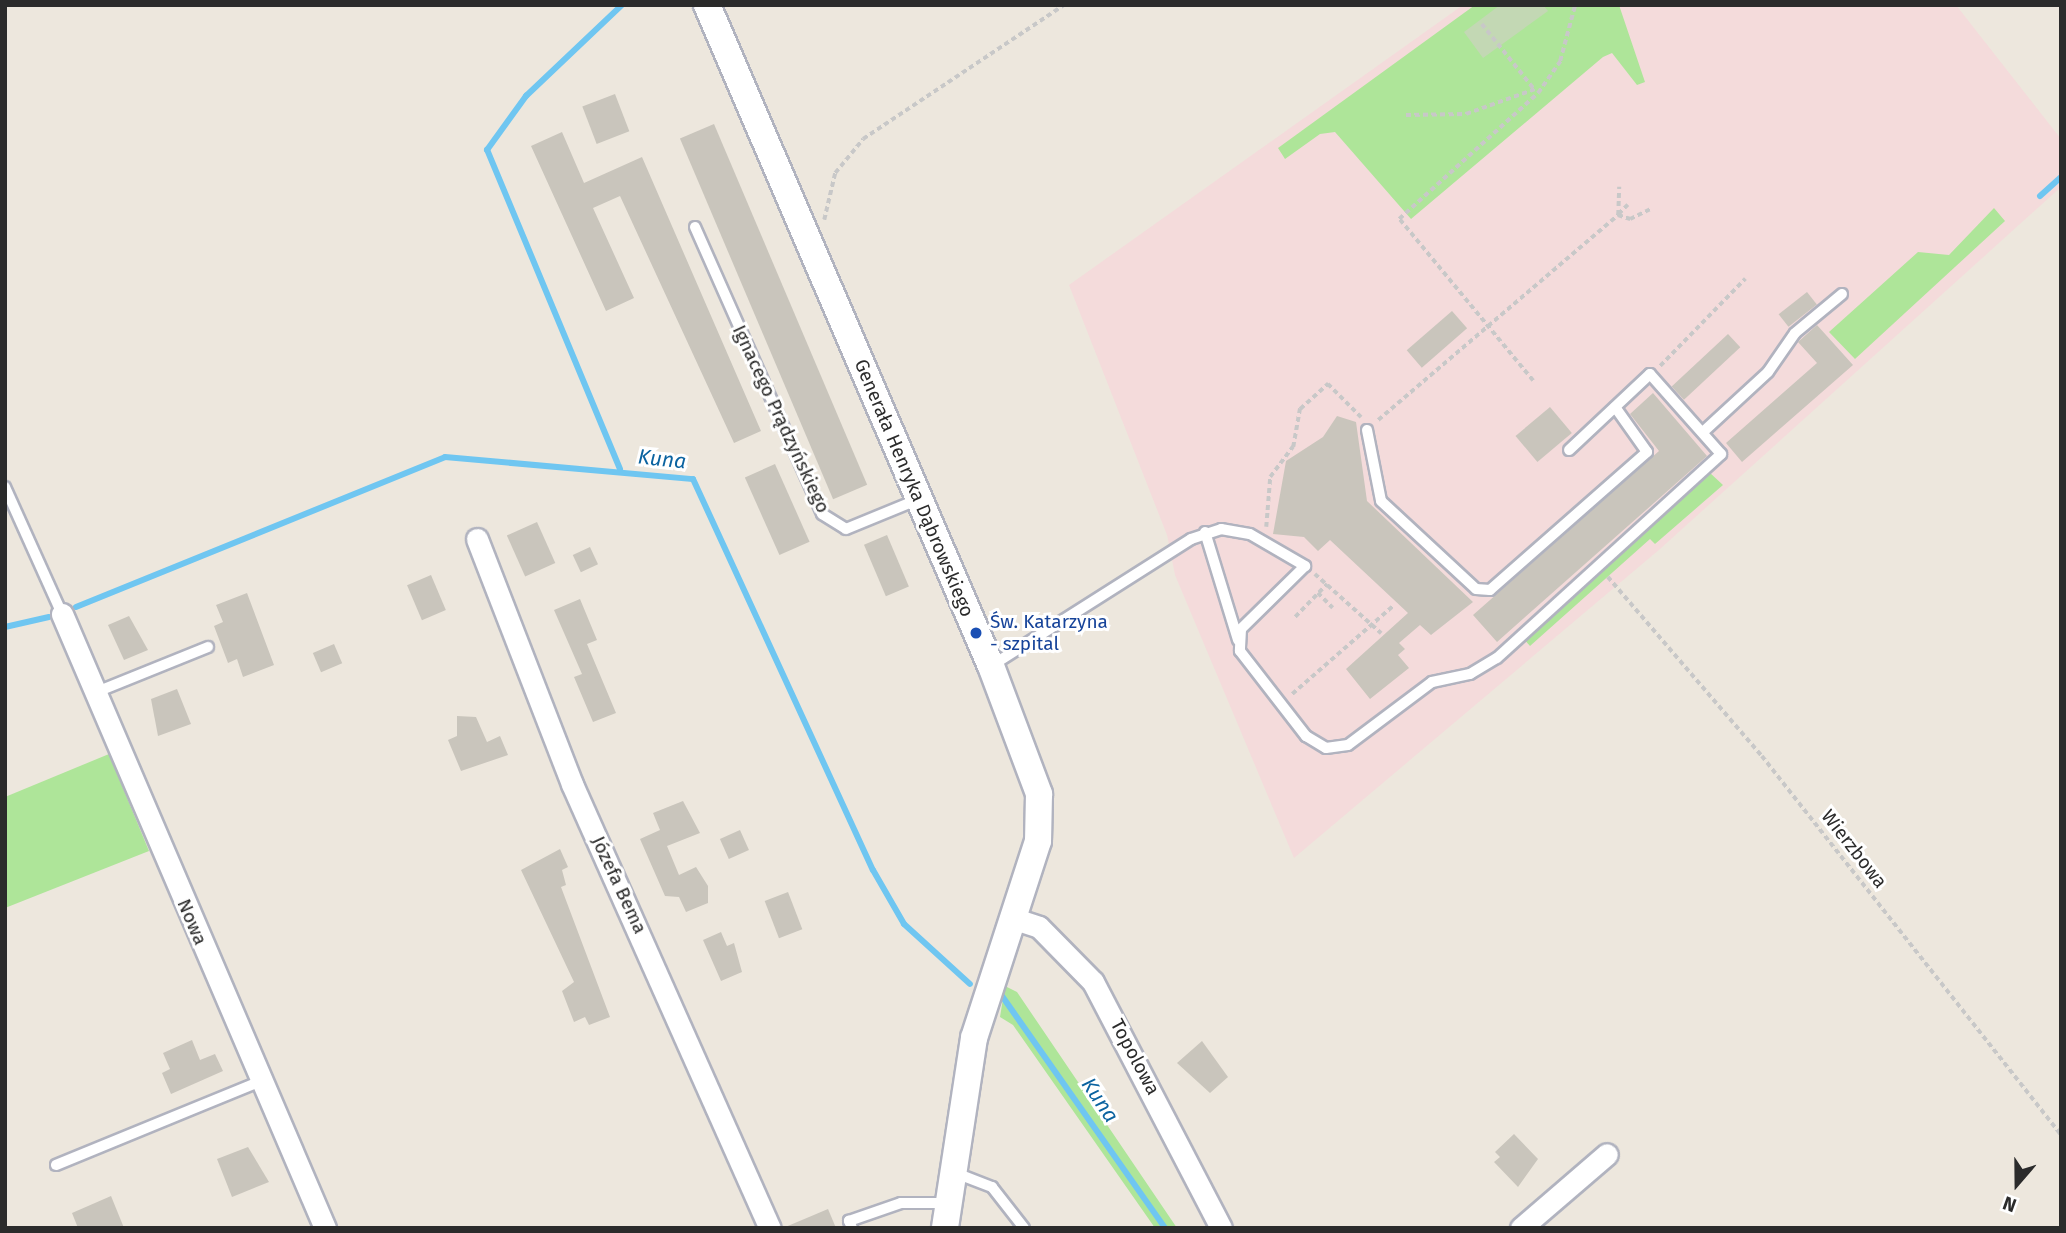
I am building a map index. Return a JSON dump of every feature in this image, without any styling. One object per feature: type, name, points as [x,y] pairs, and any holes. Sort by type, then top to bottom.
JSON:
[{"type":"street","name":"Generała Henryka Dąbrowskiego","points":[[707,5],[991,666],[1039,794],[1038,841],[977,1026],[947,1216]]},
{"type":"street","name":"Józefa Bema","points":[[477,539],[572,784],[770,1228]]},
{"type":"street","name":"Nowa","points":[[62,614],[325,1228]]},
{"type":"street","name":"Topolowa","points":[[1013,918],[1039,928],[1093,982],[1221,1228]]},
{"type":"street","points":[[1521,1228],[1606,1154]]},
{"type":"lane","name":"Ignacego Prądzyńskiego","points":[[695,228],[821,514],[846,528],[919,499]]},
{"type":"lane","points":[[1703,432],[1768,372],[1795,333],[1843,293]]},
{"type":"lane","points":[[1205,533],[1238,641],[1280,705],[1306,736],[1336,750],[1362,739],[1432,682],[1470,674],[1497,658],[1721,454],[1650,374],[1569,450]]},
{"type":"lane","points":[[1367,430],[1381,501],[1476,589],[1490,590],[1647,452],[1615,407]]},
{"type":"lane","points":[[5,487],[62,614]]},
{"type":"lane","points":[[991,666],[1205,533],[1220,529],[1265,540],[1305,566],[1241,629],[1238,641]]},
{"type":"lane","points":[[94,693],[208,647]]},
{"type":"lane","points":[[56,1165],[261,1081]]},
{"type":"lane","points":[[953,1172],[992,1187],[1024,1228]]},
{"type":"lane","points":[[852,1228],[849,1221],[901,1203],[947,1216]]},
{"type":"path","points":[[823,226],[835,173],[863,139],[1064,5]]},
{"type":"path","points":[[1533,382],[1399,219],[1536,91],[1560,61],[1575,5]]},
{"type":"path","points":[[1482,24],[1536,91]]},
{"type":"path","points":[[1406,115],[1466,114],[1536,91]]},
{"type":"path","points":[[1618,215],[1619,187]]},
{"type":"path","points":[[1265,540],[1270,477],[1293,447],[1300,409],[1328,384],[1367,430],[1628,205]]},
{"type":"path","points":[[1618,215],[1637,219],[1653,208]]},
{"type":"path","points":[[1650,374],[1745,279]]},
{"type":"path","points":[[1305,566],[1381,634]]},
{"type":"path","points":[[1295,617],[1327,584]]},
{"type":"path","name":"Wierzbowa","points":[[1619,585],[2061,1135]]},
{"type":"path","points":[[1318,593],[1333,608]]},
{"type":"path","points":[[1280,705],[1394,605]]},
{"type":"shaded area","points":[[1463,5],[1956,5],[2061,139],[2061,187],[1660,549],[1294,858],[1175,575],[1167,535],[1069,285]]},
{"type":"green space","points":[[1475,5],[1619,5],[1645,82],[1637,85],[1612,53],[1603,57],[1411,219],[1335,132],[1320,134],[1285,159],[1278,148]]},
{"type":"green space","points":[[1500,5],[1543,5],[1548,11],[1483,58],[1464,32]]},
{"type":"green space","points":[[1994,208],[2005,221],[1855,359],[1829,332],[1918,252],[1949,255]]},
{"type":"green space","points":[[1709,472],[1723,485],[1655,544],[1650,539],[1530,646],[1523,638]]},
{"type":"green space","points":[[109,754],[149,851],[5,908],[5,797]]},
{"type":"green space","points":[[1005,986],[1017,992],[1177,1228],[1155,1228],[1013,1025],[1000,1017]]},
{"type":"building","points":[[615,94],[629,131],[597,144],[582,107]]},
{"type":"building","points":[[714,124],[867,485],[833,499],[680,138]]},
{"type":"building","points":[[562,132],[584,183],[642,157],[761,431],[734,443],[620,196],[593,208],[634,298],[606,311],[531,146]]},
{"type":"building","points":[[1807,292],[1817,305],[1788,327],[1779,314]]},
{"type":"building","points":[[1452,311],[1467,328],[1422,368],[1407,350]]},
{"type":"building","points":[[1817,325],[1853,365],[1742,462],[1726,443],[1817,363],[1798,342]]},
{"type":"building","points":[[1728,334],[1740,347],[1684,400],[1672,387]]},
{"type":"building","points":[[1653,393],[1707,456],[1497,642],[1473,615],[1659,451],[1630,414]]},
{"type":"building","points":[[1550,407],[1572,433],[1537,462],[1516,436]]},
{"type":"building","points":[[1337,416],[1356,422],[1367,501],[1473,602],[1431,635],[1420,625],[1399,643],[1405,649],[1398,655],[1409,668],[1370,699],[1346,669],[1408,613],[1330,540],[1318,551],[1304,537],[1273,534],[1286,461],[1323,437]]},
{"type":"building","points":[[775,464],[810,542],[779,555],[745,477]]},
{"type":"building","points":[[537,522],[555,563],[525,577],[507,535]]},
{"type":"building","points":[[887,535],[909,587],[886,596],[864,545]]},
{"type":"building","points":[[590,547],[598,564],[581,572],[573,555]]},
{"type":"building","points":[[431,575],[446,610],[422,620],[407,585]]},
{"type":"building","points":[[247,593],[274,665],[243,677],[237,659],[228,663],[214,626],[223,622],[216,605]]},
{"type":"building","points":[[580,599],[597,640],[587,644],[616,713],[593,722],[574,677],[582,674],[554,610]]},
{"type":"building","points":[[129,616],[148,650],[124,660],[108,625]]},
{"type":"building","points":[[334,644],[342,663],[321,672],[313,653]]},
{"type":"building","points":[[177,689],[191,724],[158,736],[151,699]]},
{"type":"building","points":[[457,716],[476,717],[487,742],[500,736],[508,755],[461,771],[448,740],[457,736]]},
{"type":"building","points":[[683,801],[700,833],[667,846],[679,875],[696,867],[708,886],[708,903],[686,912],[679,897],[665,896],[640,839],[660,830],[653,813]]},
{"type":"building","points":[[740,830],[749,850],[729,859],[720,839]]},
{"type":"building","points":[[560,849],[568,867],[562,870],[566,885],[561,887],[610,1017],[589,1025],[585,1017],[574,1022],[562,991],[574,982],[521,870]]},
{"type":"building","points":[[788,892],[802,929],[779,938],[765,901]]},
{"type":"building","points":[[721,932],[727,946],[734,943],[742,972],[721,981],[703,940]]},
{"type":"building","points":[[192,1040],[200,1060],[215,1054],[223,1071],[171,1094],[162,1073],[170,1069],[163,1053]]},
{"type":"building","points":[[1202,1041],[1228,1077],[1210,1093],[1177,1063]]},
{"type":"building","points":[[1514,1134],[1538,1159],[1518,1187],[1494,1162],[1500,1157],[1495,1152]]},
{"type":"building","points":[[248,1147],[269,1182],[232,1197],[217,1159]]},
{"type":"building","points":[[111,1196],[124,1228],[78,1228],[72,1213]]},
{"type":"building","points":[[828,1209],[836,1228],[783,1228]]},
{"type":"waterway","points":[[620,469],[487,150],[526,96],[622,5]]},
{"type":"waterway","points":[[2040,196],[2061,177]]},
{"type":"waterway","name":"Kuna","points":[[76,607],[445,457],[693,479],[873,870],[904,924],[970,984]]},
{"type":"waterway","name":"Kuna","points":[[5,627],[49,617]]},
{"type":"waterway","name":"Kuna","points":[[1002,996],[1165,1228]]},
{"type":"place","name":"Św. Katarzyna - szpital","points":[[976,633]]}]
